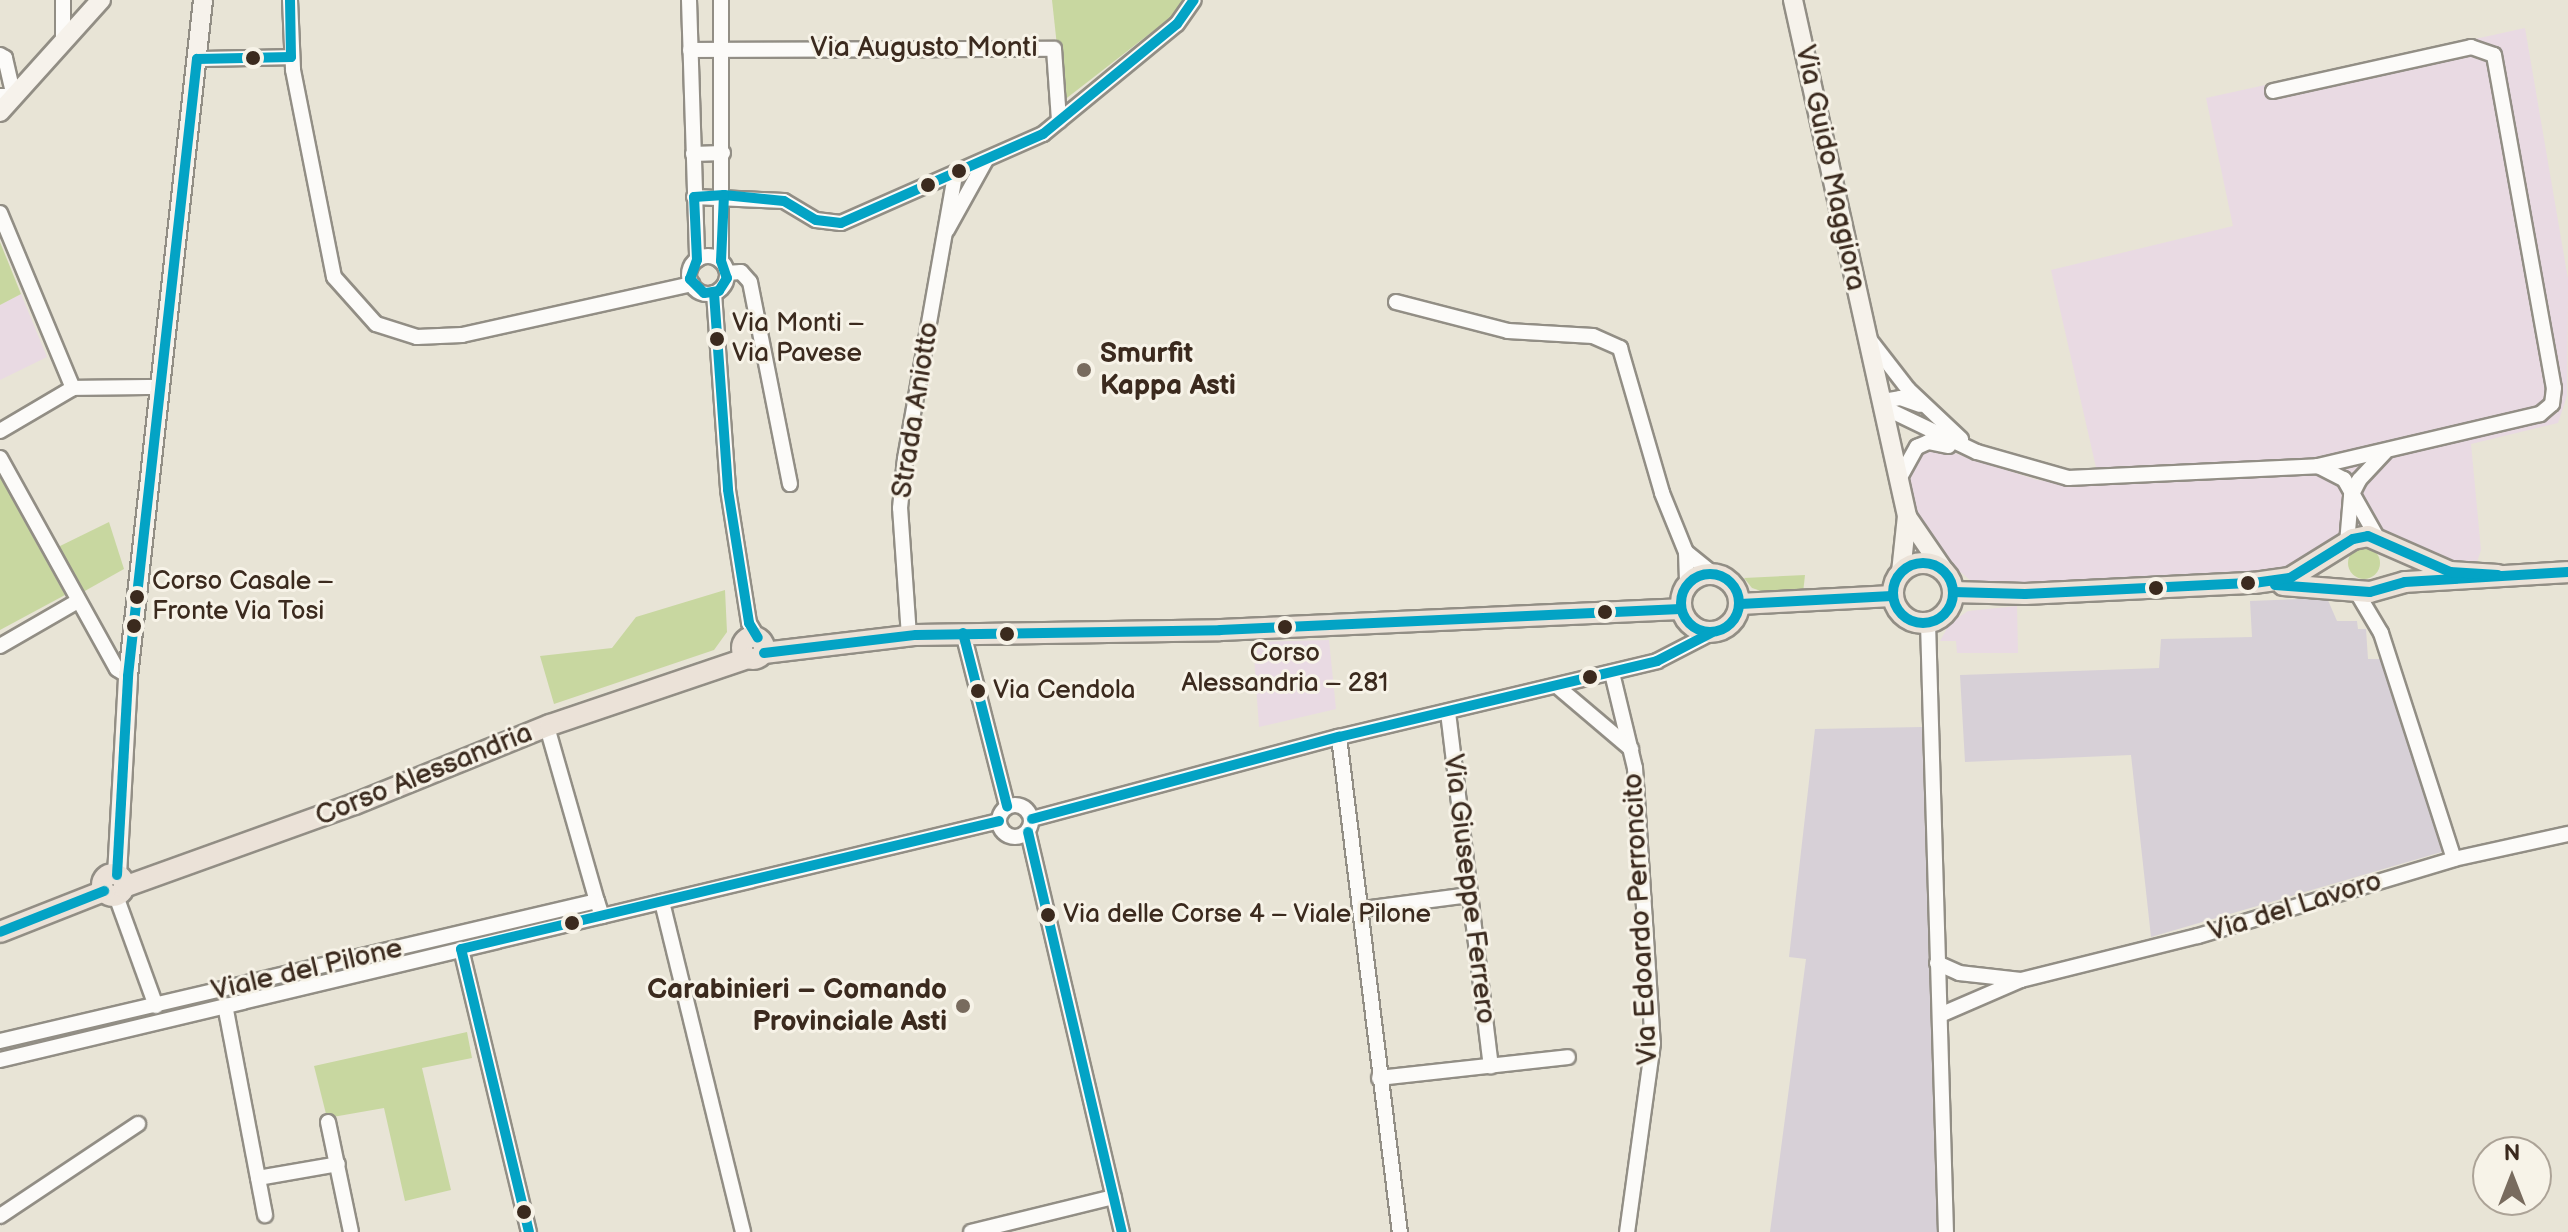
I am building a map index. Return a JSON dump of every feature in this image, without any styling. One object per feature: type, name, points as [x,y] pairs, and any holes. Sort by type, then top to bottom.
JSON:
[{"type":"main road","points":[[1953,592],[2025,594],[2254,583],[2290,578],[2360,536],[2450,572],[2498,575]]},
{"type":"main road","points":[[2346,543],[2337,568],[2361,590]]},
{"type":"main road","points":[[2361,590],[2393,572],[2383,543]]},
{"type":"main road","points":[[1928,563],[1945,572],[1953,592],[1944,616],[1928,623],[1901,614],[1892,596],[1901,572],[1928,563]]},
{"type":"main road","points":[[2254,583],[2361,590],[2405,582],[2568,572]]},
{"type":"main road","points":[[1713,574],[1729,581],[1740,604],[1728,627],[1711,633],[1695,629],[1681,609],[1687,585],[1713,574]]},
{"type":"main road","points":[[1740,604],[1892,596]]},
{"type":"main road","points":[[756,644],[963,633],[1220,630],[1681,609]]},
{"type":"main road","name":"Corso Alessandria","points":[[0,932],[115,887],[355,804],[547,727],[724,665],[756,644]]},
{"type":"street","points":[[63,0],[63,41]]},
{"type":"street","points":[[0,112],[7,96],[101,0]]},
{"type":"street","points":[[156,1006],[115,887],[128,676],[203,0]]},
{"type":"street","points":[[290,0],[291,57],[334,277],[376,324],[417,337],[462,335],[692,284]]},
{"type":"street","points":[[689,0],[697,260],[690,273],[692,284],[704,293],[714,293],[726,283],[721,0]]},
{"type":"street","name":"Via Guido Maggiora","points":[[1793,0],[1907,516],[1901,572]]},
{"type":"street","points":[[694,197],[724,195],[784,201],[816,220],[841,223],[986,160],[1059,121],[1177,24],[1197,2]]},
{"type":"street","name":"Via Guido Maggiora","points":[[1899,479],[1909,456],[1922,444],[1977,452],[2081,480],[2318,466],[2540,414],[2554,397],[2498,61],[2487,48],[2471,47],[2273,91]]},
{"type":"street","name":"Via Augusto Monti","points":[[690,50],[1054,49],[1059,121]]},
{"type":"street","points":[[0,55],[5,58],[7,96]]},
{"type":"street","points":[[197,59],[291,57]]},
{"type":"street","points":[[693,154],[723,153]]},
{"type":"street","name":"Strada Aniotto","points":[[945,234],[986,160]]},
{"type":"street","name":"Strada Aniotto","points":[[909,636],[900,508],[955,174]]},
{"type":"street","points":[[0,213],[73,388]]},
{"type":"street","points":[[697,260],[709,256],[724,267],[741,272],[750,282],[790,484]]},
{"type":"street","points":[[714,293],[725,461],[756,644]]},
{"type":"street","points":[[1396,302],[1508,331],[1593,336],[1620,348],[1662,493],[1686,552],[1687,585]]},
{"type":"street","name":"Via Guido Maggiora","points":[[1866,336],[1931,411],[1977,452]]},
{"type":"street","points":[[0,431],[73,388],[161,387]]},
{"type":"street","name":"Via Guido Maggiora","points":[[1884,405],[1913,401],[1931,411]]},
{"type":"street","name":"Via Guido Maggiora","points":[[1884,405],[1977,452]]},
{"type":"street","points":[[2346,543],[2351,496],[2359,480],[2385,452]]},
{"type":"street","points":[[0,458],[117,669],[128,676]]},
{"type":"street","points":[[2318,466],[2344,479],[2351,496],[2383,543]]},
{"type":"street","name":"Via Guido Maggiora","points":[[1907,516],[1945,572]]},
{"type":"street","points":[[1686,552],[1713,574]]},
{"type":"street","points":[[2361,590],[2381,633],[2454,859]]},
{"type":"street","points":[[0,646],[78,601]]},
{"type":"street","points":[[1928,623],[1946,1232]]},
{"type":"street","points":[[963,633],[1007,806],[999,821],[1013,837],[1030,825],[1339,737],[1657,661],[1711,633]]},
{"type":"street","name":"Via Edoardo Perroncito","points":[[1612,673],[1631,749],[1653,1043],[1627,1232]]},
{"type":"street","name":"Via Edoardo Perroncito","points":[[1558,687],[1631,749]]},
{"type":"street","name":"Via Giuseppe Ferrero","points":[[1448,712],[1491,1066]]},
{"type":"street","points":[[547,727],[602,916]]},
{"type":"street","points":[[1339,737],[1363,909],[1379,1078],[1400,1232]]},
{"type":"street","points":[[1007,806],[1023,806],[1030,825],[1122,1232]]},
{"type":"street","name":"Viale del Pilone","points":[[0,1060],[999,821]]},
{"type":"street","name":"Via del Lavoro","points":[[1940,1015],[2021,980],[2198,936],[2454,859],[2568,834]]},
{"type":"street","points":[[1363,909],[1470,895]]},
{"type":"street","name":"Viale del Pilone","points":[[0,1041],[597,901]]},
{"type":"street","points":[[662,902],[743,1232]]},
{"type":"street","points":[[461,949],[529,1232]]},
{"type":"street","name":"Via del Lavoro","points":[[1937,963],[1959,973],[2021,980]]},
{"type":"street","points":[[225,1005],[265,1215]]},
{"type":"street","points":[[1379,1078],[1568,1057]]},
{"type":"street","points":[[328,1122],[351,1232]]},
{"type":"street","points":[[0,1216],[138,1124]]},
{"type":"street","points":[[258,1178],[338,1164]]},
{"type":"street","points":[[971,1232],[1114,1197]]},
{"type":"shaded area","points":[[2525,28],[2568,279],[2567,396],[2558,423],[2471,444],[2481,550],[2476,565],[2443,566],[2373,525],[2342,530],[2328,551],[2287,575],[1992,587],[1970,580],[1937,553],[1916,525],[1907,476],[1917,452],[1936,447],[2037,480],[2100,485],[2051,270],[2233,226],[2206,98]]},
{"type":"shaded area","points":[[21,294],[47,357],[0,380],[0,305]]},
{"type":"shaded area","points":[[2327,598],[2337,621],[2357,621],[2358,629],[2366,629],[2368,659],[2382,659],[2445,851],[2151,937],[2131,755],[1965,762],[1960,675],[2159,668],[2161,639],[2252,637],[2250,601]]},
{"type":"shaded area","points":[[2017,606],[2018,653],[1957,653],[1956,641],[1940,641],[1950,623],[1968,611]]},
{"type":"shaded area","points":[[1329,640],[1336,709],[1259,727],[1253,642]]},
{"type":"shaded area","points":[[1922,727],[1937,1232],[1770,1232],[1806,959],[1789,957],[1815,729]]},
{"type":"green space","points":[[1052,0],[1184,0],[1175,14],[1063,101]]},
{"type":"green space","points":[[0,242],[21,294],[0,305]]},
{"type":"green space","points":[[0,477],[65,595],[0,630]]},
{"type":"green space","points":[[109,522],[124,569],[83,592],[58,547]]},
{"type":"green space","points":[[2364,547],[2375,552],[2380,563],[2375,574],[2364,579],[2353,574],[2348,563],[2353,552]]},
{"type":"green space","points":[[1805,575],[1803,593],[1770,594],[1752,588],[1744,578]]},
{"type":"green space","points":[[725,590],[727,632],[714,650],[554,704],[540,656],[612,648],[636,617]]},
{"type":"green space","points":[[467,1032],[472,1058],[422,1068],[451,1190],[405,1201],[384,1108],[327,1118],[314,1066]]},
{"type":"transit line","points":[[117,875],[128,676],[197,59],[291,57],[290,0]]},
{"type":"transit line","points":[[724,195],[784,201],[816,220],[841,223],[1043,134],[1177,24],[1194,0]]},
{"type":"transit line","points":[[724,195],[721,261],[727,278],[719,291],[704,293],[690,279],[697,260],[694,197],[724,195]]},
{"type":"transit line","points":[[714,293],[728,490],[749,623],[758,638]]},
{"type":"transit line","points":[[1953,592],[2025,594],[2254,583],[2290,578],[2353,539],[2368,536],[2450,572],[2498,575]]},
{"type":"transit line","points":[[1923,563],[1935,565],[1944,572],[1951,581],[1953,593],[1951,605],[1944,614],[1935,621],[1923,623],[1911,621],[1902,614],[1895,605],[1893,593],[1895,581],[1902,572],[1911,565],[1923,563]]},
{"type":"transit line","points":[[2275,585],[2370,592],[2405,582],[2568,572]]},
{"type":"transit line","points":[[1710,574],[1731,582],[1739,603],[1731,624],[1710,632],[1689,624],[1681,603],[1689,582],[1710,574]]},
{"type":"transit line","points":[[1740,604],[1892,596]]},
{"type":"transit line","points":[[764,653],[916,635],[1220,630],[1681,609]]},
{"type":"transit line","points":[[963,633],[1007,806]]},
{"type":"transit line","points":[[1032,819],[1339,737],[1657,661],[1711,633]]},
{"type":"transit line","points":[[529,1232],[461,949],[999,821]]},
{"type":"transit line","points":[[1028,832],[1122,1232]]},
{"type":"transit line","points":[[0,932],[104,891]]},
{"type":"place","name":"Via Monti – Via Pavese","points":[[717,339]]},
{"type":"place","name":"Smurfit Kappa Asti","points":[[1084,370]]},
{"type":"place","name":"Corso Casale – Fronte Via Tosi","points":[[137,597]]},
{"type":"place","name":"Corso Alessandria – 281","points":[[1285,627]]},
{"type":"place","name":"Via Cendola","points":[[978,691]]},
{"type":"place","name":"Via delle Corse 4 – Viale Pilone","points":[[1048,915]]},
{"type":"place","name":"Carabinieri – Comando Provinciale Asti","points":[[963,1006]]}]
